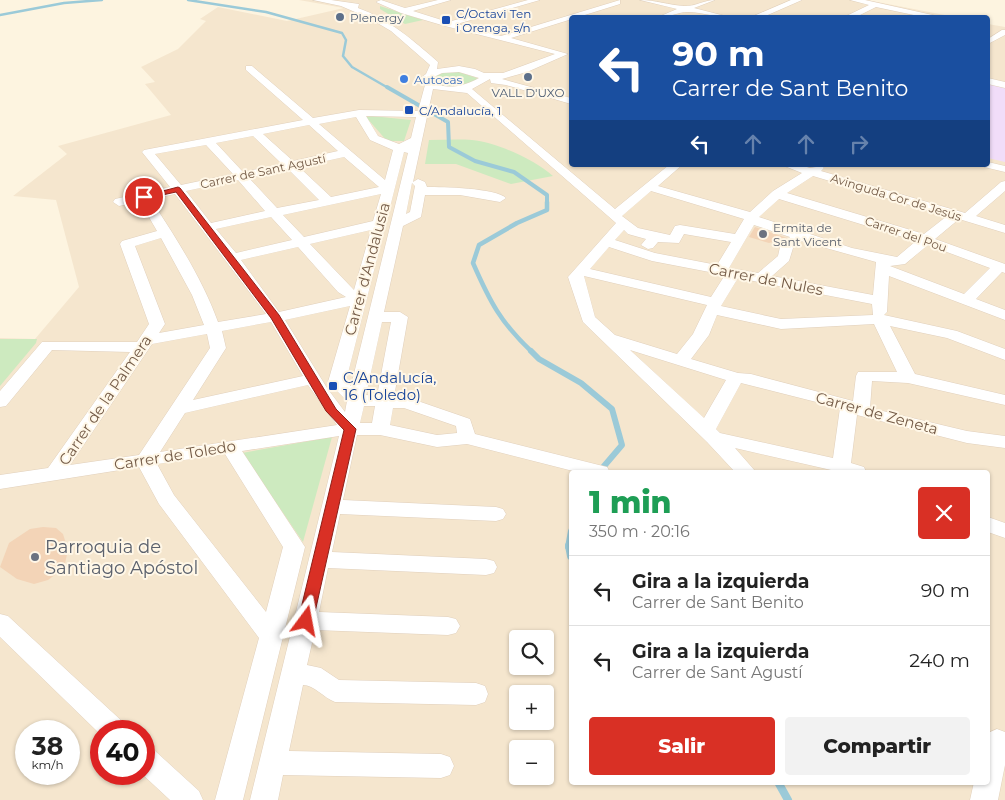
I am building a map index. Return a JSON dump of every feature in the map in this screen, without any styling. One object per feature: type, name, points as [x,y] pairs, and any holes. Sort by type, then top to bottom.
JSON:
[{"type":"street","points":[[318,0],[331,1],[370,14],[394,28],[435,64],[430,74]]},
{"type":"street","points":[[404,11],[447,0]]},
{"type":"street","points":[[450,24],[536,0]]},
{"type":"street","points":[[608,0],[626,4]]},
{"type":"street","points":[[644,0],[715,15]]},
{"type":"street","points":[[669,15],[711,0]]},
{"type":"street","points":[[760,15],[798,0]]},
{"type":"street","points":[[844,0],[917,15]]},
{"type":"street","points":[[854,0],[927,15]]},
{"type":"street","points":[[575,15],[617,2]]},
{"type":"street","points":[[345,6],[375,3],[502,38],[566,53]]},
{"type":"street","points":[[375,3],[377,13],[401,26],[456,70]]},
{"type":"street","points":[[635,6],[676,15]]},
{"type":"street","points":[[853,15],[873,6]]},
{"type":"street","points":[[502,38],[569,17]]},
{"type":"street","points":[[990,40],[1000,30]]},
{"type":"street","points":[[505,80],[566,53]]},
{"type":"street","points":[[249,68],[388,189]]},
{"type":"street","points":[[430,74],[456,70],[472,72],[483,78],[505,80],[569,101]]},
{"type":"street","points":[[990,71],[1005,75]]},
{"type":"street","name":"Carrer d'Andalusia","points":[[264,800],[426,99],[428,85],[424,79],[430,74]]},
{"type":"street","points":[[428,85],[447,89],[468,88],[483,78]]},
{"type":"street","points":[[990,81],[1005,85]]},
{"type":"street","points":[[468,88],[618,220],[633,231],[674,240],[680,228],[739,239]]},
{"type":"street","points":[[426,99],[447,89]]},
{"type":"street","points":[[359,113],[374,138],[399,148],[415,145]]},
{"type":"street","points":[[422,114],[359,113],[148,152],[276,317],[332,411],[350,429],[380,429],[437,441],[467,438],[592,470]]},
{"type":"street","points":[[255,132],[329,202]]},
{"type":"street","points":[[209,141],[343,289],[359,299]]},
{"type":"street","name":"Carrer d'Andalusia","points":[[356,400],[337,382],[399,148]]},
{"type":"street","name":"Carrer de Sant Agustí","points":[[119,202],[347,153]]},
{"type":"street","points":[[990,165],[1005,169]]},
{"type":"street","points":[[674,167],[650,187],[618,220],[604,243],[575,277],[588,319],[710,434],[744,470]]},
{"type":"street","name":"Avinguda Cor de Jesús","points":[[795,167],[1005,229]]},
{"type":"street","points":[[680,362],[701,335],[728,271],[739,239],[752,217],[777,194],[820,167]]},
{"type":"street","points":[[408,177],[421,185],[420,191],[460,191],[500,198]]},
{"type":"street","points":[[883,264],[900,261],[926,240],[962,217],[1005,184]]},
{"type":"street","points":[[650,187],[752,217],[756,221],[883,264],[1005,316]]},
{"type":"street","points":[[216,225],[388,189]]},
{"type":"street","name":"Carrer d'Andalusia","points":[[397,224],[416,214],[420,191]]},
{"type":"street","name":"Carrer del Pou","points":[[777,194],[900,230],[1002,268]]},
{"type":"street","points":[[152,212],[165,233],[214,328],[218,348],[145,460],[166,499],[271,636]]},
{"type":"street","points":[[241,256],[379,224]]},
{"type":"street","name":"Carrer de la Palmera","points":[[55,473],[157,324],[127,244],[165,233]]},
{"type":"street","points":[[761,278],[784,258],[787,247],[800,235]]},
{"type":"street","points":[[647,255],[661,238]]},
{"type":"street","name":"Carrer de Nules","points":[[604,243],[647,255],[880,301]]},
{"type":"street","points":[[883,264],[879,319],[908,378]]},
{"type":"street","points":[[966,300],[1002,268]]},
{"type":"street","points":[[580,271],[781,324],[879,319],[951,334],[1005,355]]},
{"type":"street","points":[[0,402],[48,345],[143,344],[359,299]]},
{"type":"street","name":"Carrer d'Andalusia","points":[[376,317],[400,317],[380,429]]},
{"type":"street","name":"Carrer de Zeneta","points":[[608,337],[680,362],[967,436],[1005,442]]},
{"type":"street","points":[[366,360],[392,360]]},
{"type":"street","points":[[710,434],[849,469],[855,408],[864,376],[908,378],[1005,400]]},
{"type":"street","points":[[710,434],[744,378]]},
{"type":"street","points":[[178,409],[313,379]]},
{"type":"street","points":[[361,382],[388,383]]},
{"type":"street","points":[[356,400],[406,403],[464,423],[467,438]]},
{"type":"street","name":"Carrer de Toledo","points":[[0,482],[350,429]]},
{"type":"street","points":[[228,800],[294,547],[230,447]]},
{"type":"street","points":[[332,508],[496,514]]},
{"type":"street","points":[[990,525],[1005,531]]},
{"type":"street","points":[[320,560],[486,568]]},
{"type":"street","points":[[306,621],[448,626]]},
{"type":"street","points":[[0,623],[103,720]]},
{"type":"street","points":[[294,675],[312,675],[335,691],[476,694]]},
{"type":"street","points":[[990,770],[996,741]]},
{"type":"street","points":[[273,763],[441,766]]},
{"type":"street","points":[[155,768],[188,800]]},
{"type":"street","points":[[984,800],[987,785]]},
{"type":"shaded area","points":[[299,0],[867,0],[945,15],[569,15],[569,167],[990,167],[990,24],[1005,27],[1005,800],[0,800],[0,338],[35,339],[79,287],[56,200],[13,196],[67,154],[58,146],[171,115],[145,84],[155,82],[141,67],[178,49],[206,21],[200,19],[218,7],[287,21],[344,8]]},
{"type":"shaded area","points":[[990,83],[1005,87],[1005,162],[990,158]]},
{"type":"green space","points":[[380,6],[423,20],[405,24],[380,9]]},
{"type":"green space","points":[[445,72],[459,72],[477,78],[476,81],[453,86],[442,85],[431,80],[431,78]]},
{"type":"green space","points":[[366,117],[411,120],[404,141],[387,141]]},
{"type":"green space","points":[[429,140],[482,141],[526,158],[553,176],[511,184],[456,164],[425,164]]},
{"type":"green space","points":[[0,339],[37,339],[36,343],[0,386]]},
{"type":"green space","points":[[332,437],[303,542],[242,453]]},
{"type":"building","name":"Ermita de Sant Vicent","points":[[755,227],[787,238],[769,243],[749,237]]},
{"type":"building","name":"Parroquia de Santiago Apóstol","points":[[56,528],[63,534],[68,550],[64,568],[48,580],[34,584],[17,579],[0,567],[9,543],[30,529]]},
{"type":"waterway","points":[[0,15],[64,3],[102,0]]},
{"type":"waterway","points":[[188,0],[266,12],[342,33],[346,40],[343,56],[352,67],[390,89]]},
{"type":"waterway","points":[[387,87],[448,122],[449,147],[475,161],[514,172],[547,195],[547,210],[517,223],[479,245],[473,263],[497,311],[521,341],[539,359],[581,383],[612,409],[622,445],[601,470]]},
{"type":"waterway","points":[[568,547],[569,542]]},
{"type":"waterway","points":[[780,785],[788,800]]},
{"type":"place","name":"Plenergy","points":[[340,17]]},
{"type":"place","name":"C/Octavi Ten i Orenga, s/n","points":[[446,20]]},
{"type":"place","name":"VALL D'UXO","points":[[528,77]]},
{"type":"place","name":"Autocas","points":[[404,79]]},
{"type":"place","name":"C/Andalucía, 1","points":[[409,110]]},
{"type":"place","name":"Ermita de Sant Vicent","points":[[763,234]]},
{"type":"place","name":"C/Andalucía, 16 (Toledo)","points":[[333,386]]},
{"type":"place","name":"Parroquia de Santiago Apóstol","points":[[35,557]]},
{"type":"route","points":[[144,197],[178,189],[276,317],[332,411],[350,429],[306,621]]}]
